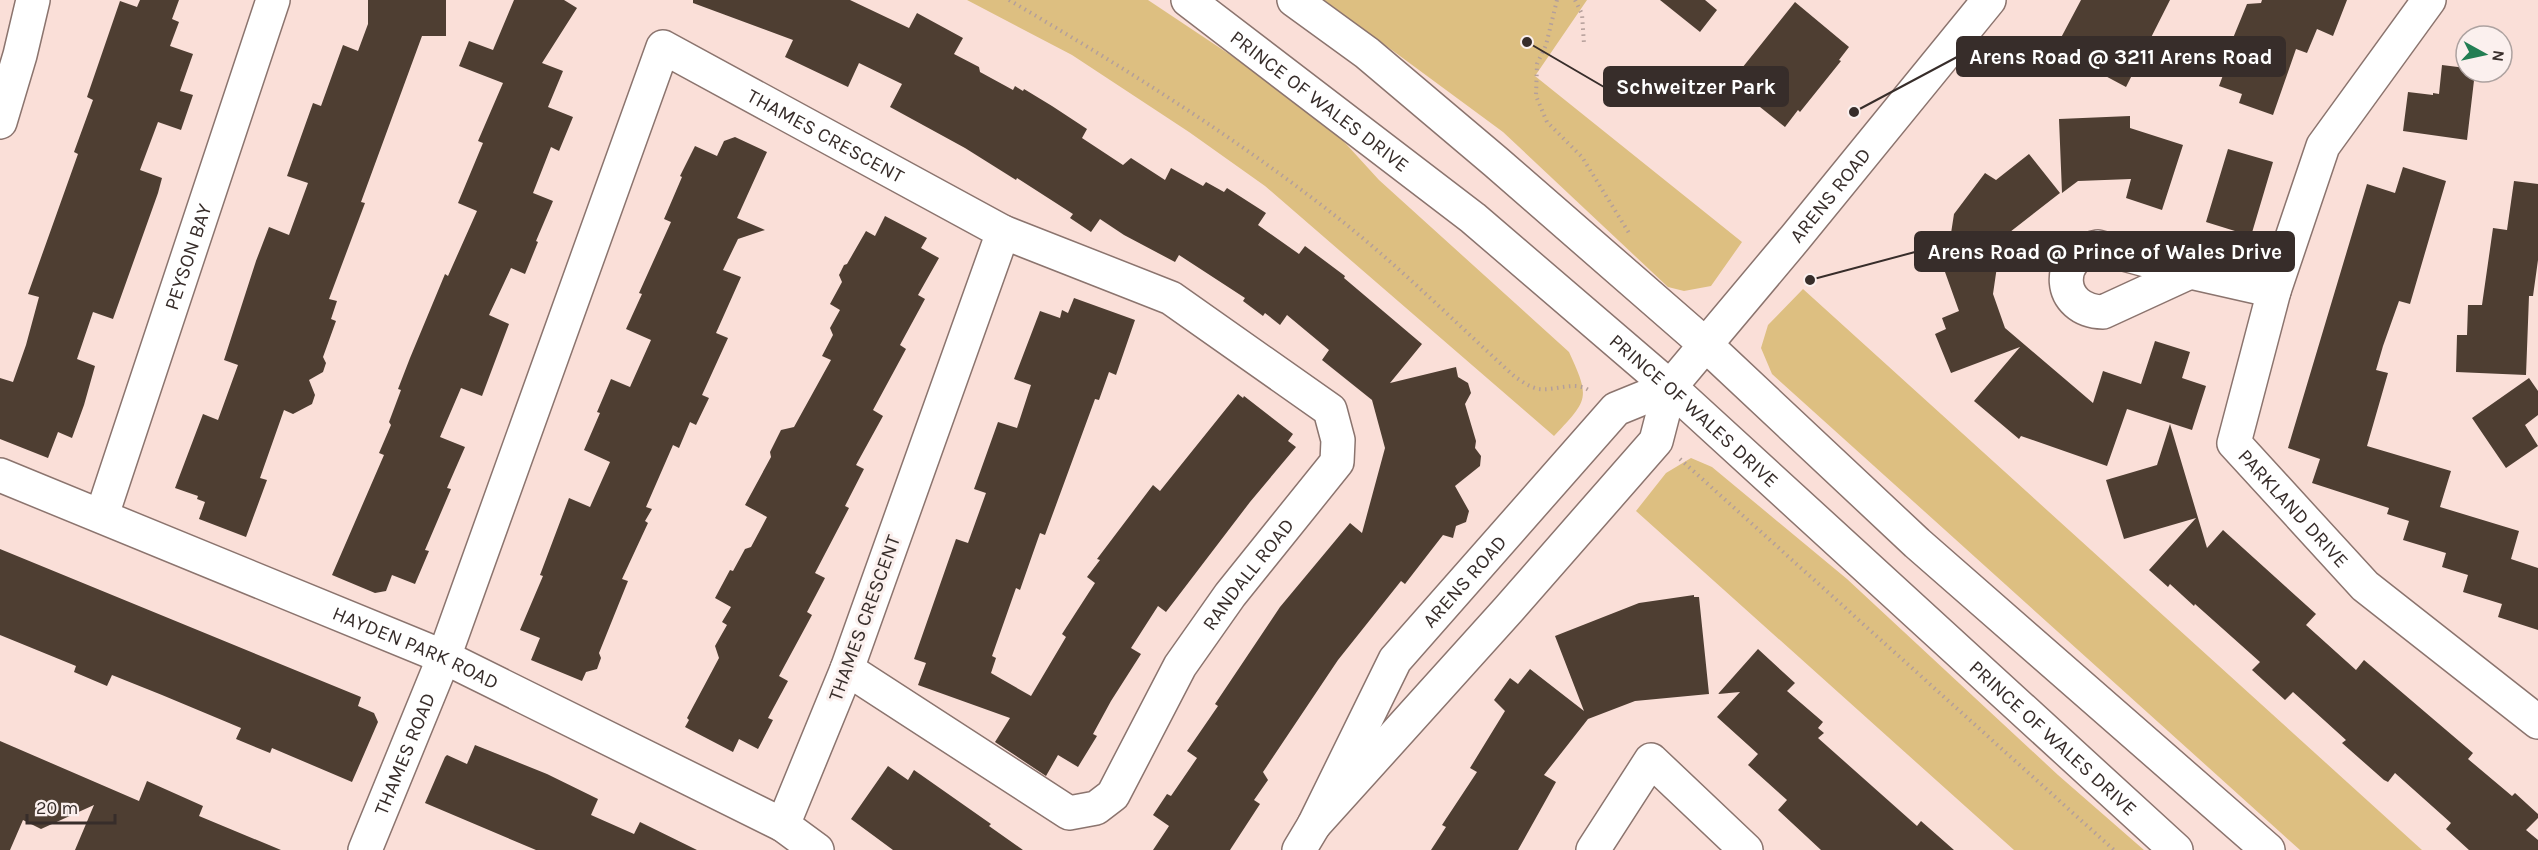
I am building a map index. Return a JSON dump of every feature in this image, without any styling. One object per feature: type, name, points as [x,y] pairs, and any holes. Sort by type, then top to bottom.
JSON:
[{"type":"street","points":[[0,122],[20,55],[33,0]]},
{"type":"street","name":"PEYSON BAY","points":[[102,515],[273,0]]},
{"type":"street","name":"PRINCE OF WALES DRIVE","points":[[1188,0],[1473,218],[1670,387],[2176,850]]},
{"type":"street","points":[[1294,0],[1367,53],[1706,345],[1917,543],[2268,850]]},
{"type":"street","name":"ARENS ROAD","points":[[1307,837],[1656,441],[1670,387],[1989,0]]},
{"type":"street","name":"PARKLAND DRIVE","points":[[2429,0],[2323,146],[2274,291],[2234,442],[2365,586],[2538,722]]},
{"type":"street","name":"THAMES CRESCENT","points":[[444,657],[663,47],[1003,232],[847,669],[783,825]]},
{"type":"street","name":"RANDALL ROAD","points":[[847,669],[1069,813],[1096,808],[1113,795],[1180,666],[1230,595],[1337,462],[1338,440],[1330,410],[1171,297],[1003,232]]},
{"type":"street","points":[[2190,272],[2274,291]]},
{"type":"street","name":"ARENS ROAD","points":[[1307,837],[1395,660],[1616,409],[1670,387]]},
{"type":"street","name":"HAYDEN PARK ROAD","points":[[0,475],[444,657],[783,825],[817,850]]},
{"type":"street","name":"THAMES ROAD","points":[[365,850],[444,657]]},
{"type":"street","points":[[1593,850],[1651,760],[1746,850]]},
{"type":"path","points":[[1009,0],[1132,73],[1239,144],[1339,219],[1514,376],[1536,389],[1585,386],[1616,409]]},
{"type":"path","points":[[1557,0],[1546,45],[1537,64],[1536,96],[1547,122],[1582,157],[1620,222],[1633,238]]},
{"type":"path","points":[[1575,0],[1582,14],[1584,44]]},
{"type":"path","points":[[1656,441],[1682,460],[2114,850]]},
{"type":"shaded area","points":[[967,0],[1148,0],[1247,66],[1337,134],[1379,180],[1569,352],[1583,389],[1580,405],[1574,414],[1554,436],[1265,186],[1189,132],[1072,55]]},
{"type":"shaded area","points":[[1324,0],[1587,0],[1535,76],[1742,242],[1711,286],[1684,291],[1668,287],[1503,132]]},
{"type":"shaded area","points":[[1803,289],[2422,850],[2300,850],[1772,374],[1761,348],[1768,325]]},
{"type":"shaded area","points":[[1691,458],[1712,467],[1847,579],[2058,775],[2144,850],[2014,850],[1636,511],[1666,473]]},
{"type":"building","points":[[140,0],[179,0],[172,19],[179,22],[170,46],[193,54],[180,91],[193,95],[181,130],[158,122],[140,170],[162,178],[158,193],[113,319],[93,312],[77,359],[95,366],[72,438],[58,432],[48,458],[0,439],[0,378],[13,382],[26,345],[39,297],[28,294],[78,154],[74,152],[93,100],[87,97],[120,1],[137,7]]},
{"type":"building","points":[[368,0],[446,0],[446,36],[422,36],[361,202],[365,203],[329,299],[337,301],[331,319],[336,321],[323,357],[326,363],[323,372],[309,380],[315,395],[312,404],[293,414],[284,410],[260,478],[267,480],[246,537],[199,519],[205,502],[197,499],[198,496],[175,488],[203,414],[218,420],[238,365],[224,360],[256,261],[269,227],[289,235],[308,183],[287,176],[313,103],[321,106],[343,45],[358,51],[368,24]]},
{"type":"building","points":[[514,0],[564,0],[577,8],[542,63],[563,71],[548,107],[573,117],[559,151],[551,147],[533,193],[553,201],[525,274],[511,268],[489,315],[509,324],[482,396],[461,388],[440,437],[465,447],[447,488],[451,489],[425,550],[429,551],[415,584],[392,575],[386,591],[375,593],[332,575],[384,455],[379,453],[391,425],[389,422],[401,390],[398,389],[410,358],[445,274],[448,276],[477,211],[458,203],[483,143],[478,141],[503,83],[459,66],[469,41],[493,50]]},
{"type":"building","points":[[693,0],[850,0],[909,28],[917,13],[963,38],[954,54],[979,67],[980,72],[1013,90],[1015,86],[1023,91],[1024,89],[1052,106],[1087,129],[1082,138],[1123,165],[1131,158],[1165,180],[1171,168],[1203,186],[1206,182],[1224,192],[1227,188],[1266,213],[1258,225],[1299,254],[1305,246],[1345,276],[1344,278],[1422,344],[1390,383],[1456,367],[1458,377],[1468,383],[1471,393],[1465,404],[1476,441],[1475,448],[1481,456],[1480,466],[1455,486],[1469,511],[1466,522],[1456,526],[1453,538],[1443,535],[1405,584],[1401,581],[1338,660],[1263,772],[1268,780],[1254,800],[1260,804],[1230,850],[1153,850],[1169,826],[1153,815],[1167,794],[1171,796],[1197,758],[1187,751],[1218,706],[1215,704],[1280,607],[1350,523],[1362,533],[1385,448],[1372,400],[1322,360],[1329,350],[1287,315],[1280,325],[1265,313],[1263,316],[1243,301],[1245,298],[1179,255],[1175,262],[1124,235],[1100,219],[1091,232],[1070,218],[1073,214],[1017,178],[1016,180],[965,148],[890,107],[902,84],[859,63],[848,87],[785,57],[793,40],[693,3]]},
{"type":"building","points":[[1660,0],[1705,0],[1717,10],[1700,32]]},
{"type":"building","points":[[2081,0],[2170,0],[2126,87],[2055,49]]},
{"type":"building","points":[[2262,0],[2347,0],[2333,36],[2317,29],[2307,53],[2296,49],[2273,115],[2239,103],[2242,94],[2219,86],[2226,67],[2212,62],[2219,39],[2231,43],[2247,4],[2261,3]]},
{"type":"building","points":[[1795,2],[1849,47],[1839,60],[1841,61],[1785,127],[1730,83]]},
{"type":"building","points":[[2442,65],[2454,66],[2454,84],[2474,84],[2467,140],[2403,131],[2408,92],[2439,94]]},
{"type":"building","points":[[2130,116],[2130,128],[2183,145],[2162,210],[2126,198],[2131,179],[2078,181],[2062,193],[2059,119]]},
{"type":"building","points":[[735,137],[767,152],[737,218],[765,230],[738,239],[723,270],[741,277],[716,333],[728,338],[702,395],[709,398],[696,425],[690,422],[679,448],[673,445],[646,507],[652,509],[645,521],[648,523],[622,579],[628,581],[599,653],[601,658],[597,669],[586,672],[582,681],[531,660],[540,638],[520,630],[543,576],[540,575],[569,498],[590,507],[610,462],[584,450],[600,413],[597,412],[611,379],[630,387],[651,340],[626,329],[642,294],[639,293],[671,222],[664,219],[682,177],[680,176],[695,146],[717,156],[724,141]]},
{"type":"building","points":[[2228,149],[2273,162],[2251,236],[2206,222]]},
{"type":"building","points":[[2029,154],[2060,193],[2001,239],[1993,294],[2005,328],[2093,403],[2103,371],[2141,384],[2155,341],[2190,352],[2182,378],[2206,386],[2192,430],[2127,409],[2107,466],[2021,436],[2019,439],[1974,401],[2020,347],[1951,373],[1935,334],[1946,329],[1942,318],[1959,311],[1945,272],[1954,214],[1985,173],[1996,180]]},
{"type":"building","points":[[2403,167],[2446,181],[2410,304],[2399,301],[2383,346],[2376,370],[2388,373],[2367,446],[2451,471],[2440,507],[2519,531],[2511,559],[2538,568],[2538,630],[2498,617],[2502,604],[2463,592],[2468,575],[2442,567],[2446,553],[2403,540],[2409,521],[2387,514],[2389,508],[2312,483],[2320,459],[2288,448],[2367,184],[2395,193]]},
{"type":"building","points":[[2514,181],[2538,184],[2538,260],[2533,296],[2529,296],[2526,375],[2456,372],[2457,335],[2467,335],[2468,305],[2482,305],[2493,228],[2507,230]]},
{"type":"building","points":[[885,216],[927,238],[921,248],[939,258],[918,295],[925,299],[900,345],[906,349],[873,410],[883,416],[856,465],[864,469],[845,506],[849,508],[815,573],[825,578],[807,612],[812,615],[779,676],[788,681],[768,718],[773,720],[758,749],[739,739],[733,752],[685,727],[689,720],[687,718],[719,658],[715,646],[727,625],[722,622],[731,607],[715,598],[730,570],[733,571],[745,549],[751,547],[767,517],[745,505],[771,457],[770,452],[781,430],[794,427],[831,360],[822,356],[833,335],[830,328],[840,310],[830,304],[842,282],[839,275],[866,231],[875,236]]},
{"type":"building","points":[[1074,298],[1135,320],[1116,375],[1109,372],[1099,400],[1095,399],[1045,535],[1040,533],[1020,590],[1016,588],[992,656],[996,658],[991,673],[1031,696],[1066,637],[1062,634],[1095,583],[1087,577],[1100,560],[1097,559],[1153,485],[1160,491],[1238,394],[1243,398],[1244,396],[1293,434],[1288,441],[1296,447],[1250,502],[1166,612],[1158,606],[1131,648],[1141,654],[1111,701],[1093,734],[1097,736],[1078,767],[1058,755],[1046,776],[995,742],[1010,718],[918,685],[926,663],[914,659],[956,539],[968,543],[986,493],[974,489],[998,422],[1017,428],[1031,385],[1014,379],[1040,311],[1060,318],[1062,310],[1068,313]]},
{"type":"building","points":[[2529,378],[2538,391],[2538,415],[2525,425],[2538,446],[2506,468],[2472,418]]},
{"type":"building","points":[[2170,424],[2207,548],[2223,530],[2316,614],[2306,625],[2356,670],[2364,660],[2473,753],[2468,759],[2512,796],[2515,793],[2538,814],[2538,818],[2526,830],[2538,840],[2538,850],[2469,850],[2446,829],[2451,823],[2395,773],[2388,782],[2384,780],[2342,743],[2346,740],[2293,692],[2285,700],[2252,670],[2260,662],[2195,604],[2194,606],[2170,584],[2168,587],[2149,570],[2196,518],[2124,539],[2106,480],[2157,465]]},
{"type":"building","points":[[0,549],[361,697],[358,706],[374,713],[378,722],[352,782],[272,748],[270,753],[236,739],[241,728],[162,695],[112,675],[107,686],[74,672],[76,666],[0,635]]},
{"type":"building","points":[[1694,595],[1694,597],[1699,597],[1709,694],[1635,701],[1588,719],[1544,775],[1556,782],[1518,850],[1431,850],[1446,827],[1442,825],[1477,772],[1470,768],[1505,711],[1494,700],[1510,678],[1518,684],[1530,669],[1584,711],[1555,636],[1639,603]]},
{"type":"building","points":[[1758,649],[1795,683],[1787,691],[1823,722],[1818,728],[1824,733],[1818,738],[1917,826],[1921,821],[1954,850],[1821,850],[1778,810],[1787,800],[1748,765],[1758,754],[1717,717],[1740,692],[1718,694]]},
{"type":"building","points":[[0,741],[139,801],[147,781],[203,806],[199,816],[281,850],[75,850],[94,805],[41,829],[23,820],[10,850],[0,850]]},
{"type":"building","points":[[475,745],[547,774],[598,799],[591,815],[634,834],[640,822],[697,850],[536,850],[425,803],[445,757],[447,755],[467,764]]},
{"type":"building","points":[[888,766],[908,780],[914,770],[991,824],[989,826],[1023,850],[893,850],[851,819]]},
{"type":"place","name":"Schweitzer Park","points":[[1527,42]]},
{"type":"place","name":"Arens Road @ 3211 Arens Road","points":[[1854,112]]},
{"type":"place","name":"Arens Road @ Prince of Wales Drive","points":[[1810,280]]}]
